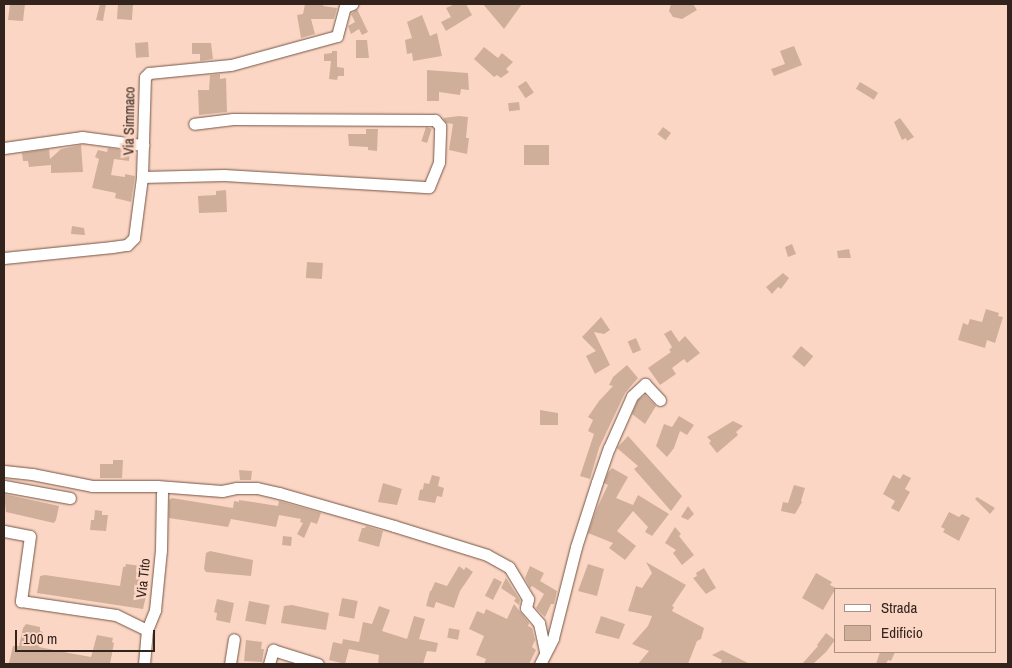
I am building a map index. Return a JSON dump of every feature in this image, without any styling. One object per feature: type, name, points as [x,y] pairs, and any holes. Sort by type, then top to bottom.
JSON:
[{"type":"street","name":"Via Simmaco","points":[[4,258],[127,245],[134,238],[142,177],[145,77],[149,73],[231,65],[337,36],[345,7],[352,4]]},
{"type":"street","points":[[142,177],[224,175],[429,187],[439,162],[440,126],[435,120],[233,119],[194,124]]},
{"type":"street","points":[[4,148],[82,137],[143,145]]},
{"type":"street","points":[[540,664],[553,638],[576,547],[600,473],[632,396],[645,384],[660,400]]},
{"type":"street","points":[[4,471],[32,474],[92,486],[157,486],[222,491],[236,488],[257,488],[394,526],[486,555],[509,566],[528,599],[526,608],[539,623],[545,651]]},
{"type":"street","points":[[4,486],[70,498]]},
{"type":"street","name":"Via Tito","points":[[144,664],[147,630],[155,610],[161,550],[162,493]]},
{"type":"street","points":[[4,530],[30,536],[21,601],[116,615],[147,630]]},
{"type":"street","points":[[230,664],[234,639]]},
{"type":"street","points":[[269,664],[273,650],[318,664]]},
{"type":"building","points":[[10,4],[25,4],[23,21],[8,20]]},
{"type":"building","points":[[100,4],[106,4],[103,21],[96,20]]},
{"type":"building","points":[[118,4],[133,5],[132,20],[117,19]]},
{"type":"building","points":[[305,4],[324,4],[323,6],[337,8],[334,19],[311,19],[315,34],[301,38],[297,15],[303,14]]},
{"type":"building","points":[[455,4],[466,4],[472,15],[446,31],[441,22],[451,17],[446,8]]},
{"type":"building","points":[[483,4],[522,4],[504,29]]},
{"type":"building","points":[[671,4],[693,4],[697,10],[682,19],[673,17],[669,11]]},
{"type":"building","points":[[357,9],[368,32],[362,35],[359,29],[351,34],[348,26],[355,22],[351,14]]},
{"type":"building","points":[[422,15],[430,36],[437,33],[442,56],[413,61],[412,53],[407,54],[405,40],[412,38],[407,22]]},
{"type":"building","points":[[356,40],[367,40],[369,58],[356,58]]},
{"type":"building","points":[[148,42],[149,57],[136,58],[135,43]]},
{"type":"building","points":[[192,43],[211,43],[213,59],[200,61],[200,54],[192,54]]},
{"type":"building","points":[[794,46],[802,65],[774,76],[771,69],[785,64],[780,51]]},
{"type":"building","points":[[484,47],[498,58],[502,53],[513,62],[506,69],[509,72],[501,78],[497,75],[494,77],[474,59]]},
{"type":"building","points":[[332,51],[337,51],[337,67],[344,68],[344,76],[338,76],[337,80],[329,79],[331,61],[324,61],[324,54],[332,53]]},
{"type":"building","points":[[427,70],[468,73],[469,90],[461,89],[460,95],[439,92],[439,101],[427,101]]},
{"type":"building","points":[[220,74],[220,79],[226,78],[227,112],[199,115],[198,90],[209,90],[210,75]]},
{"type":"building","points":[[526,81],[534,93],[526,98],[518,87]]},
{"type":"building","points":[[860,82],[878,93],[874,100],[856,89]]},
{"type":"building","points":[[519,102],[520,110],[509,111],[508,103]]},
{"type":"building","points":[[468,117],[466,138],[469,138],[467,154],[449,150],[453,124],[446,123],[443,118]]},
{"type":"building","points":[[900,118],[914,137],[907,141],[906,138],[902,140],[894,122]]},
{"type":"building","points":[[426,127],[432,129],[427,143],[421,141]]},
{"type":"building","points":[[663,127],[671,133],[666,140],[658,134]]},
{"type":"building","points":[[366,129],[378,129],[377,151],[368,150],[368,147],[349,146],[348,134],[366,134]]},
{"type":"building","points":[[81,145],[83,172],[51,173],[51,165],[29,167],[28,161],[23,161],[22,153],[49,149],[50,159],[61,149]]},
{"type":"building","points":[[524,145],[549,145],[549,165],[524,165]]},
{"type":"building","points":[[108,148],[130,151],[129,161],[114,159],[111,175],[125,177],[125,174],[135,176],[131,202],[115,198],[116,193],[92,188],[99,159],[95,157],[98,150],[107,152]]},
{"type":"building","points":[[226,190],[227,212],[199,213],[198,196],[216,195],[216,191]]},
{"type":"building","points":[[72,226],[84,228],[85,235],[71,234]]},
{"type":"building","points":[[792,244],[796,254],[788,257],[785,247]]},
{"type":"building","points":[[849,249],[851,258],[838,258],[837,251]]},
{"type":"building","points":[[307,262],[323,263],[322,279],[306,278]]},
{"type":"building","points":[[783,273],[789,278],[781,289],[778,287],[772,294],[766,287]]},
{"type":"building","points":[[986,309],[999,313],[998,316],[1003,317],[995,343],[987,340],[985,348],[958,340],[963,323],[968,325],[970,319],[982,322]]},
{"type":"building","points":[[601,317],[610,330],[604,334],[594,332],[610,365],[595,374],[586,356],[596,351],[582,337]]},
{"type":"building","points":[[671,330],[679,342],[685,336],[700,353],[687,363],[684,359],[672,368],[676,374],[660,385],[648,368],[671,352],[669,350],[672,347],[664,334]]},
{"type":"building","points":[[636,338],[641,350],[633,353],[628,342]]},
{"type":"building","points":[[801,346],[813,356],[804,367],[792,357]]},
{"type":"building","points":[[627,365],[638,378],[625,393],[599,448],[590,479],[580,476],[594,434],[588,431],[593,420],[588,417],[613,386],[609,385],[613,377]]},
{"type":"building","points":[[645,395],[656,406],[645,424],[632,414],[638,400]]},
{"type":"building","points":[[540,410],[558,413],[558,425],[540,425]]},
{"type":"building","points":[[679,416],[694,425],[687,435],[680,431],[674,448],[667,457],[656,446],[664,424],[672,427]]},
{"type":"building","points":[[733,421],[743,426],[736,432],[738,435],[717,453],[707,437]]},
{"type":"building","points":[[628,436],[682,496],[671,511],[634,469],[638,466],[617,448]]},
{"type":"building","points":[[113,460],[123,460],[122,478],[100,478],[100,464],[113,464]]},
{"type":"building","points":[[612,468],[628,477],[616,498],[633,505],[638,495],[669,514],[652,536],[645,532],[648,527],[633,511],[617,531],[636,546],[625,560],[609,548],[613,543],[588,533],[608,485],[604,483]]},
{"type":"building","points":[[239,470],[252,471],[251,480],[240,480]]},
{"type":"building","points":[[903,474],[911,478],[905,489],[910,492],[899,512],[891,508],[895,501],[883,494],[893,475],[900,479]]},
{"type":"building","points":[[432,475],[440,477],[438,486],[444,488],[442,497],[437,496],[435,503],[418,500],[420,490],[423,489],[424,483],[429,484]]},
{"type":"building","points":[[383,483],[402,489],[397,505],[378,502]]},
{"type":"building","points":[[794,485],[805,488],[802,502],[795,514],[781,511],[783,502],[788,503]]},
{"type":"building","points":[[4,494],[59,506],[56,520],[54,523],[6,512]]},
{"type":"building","points":[[977,497],[995,508],[990,514],[975,499]]},
{"type":"building","points":[[172,498],[233,508],[234,501],[239,502],[239,500],[278,506],[279,501],[321,513],[317,524],[311,522],[304,538],[297,534],[303,523],[300,522],[301,519],[279,515],[276,527],[231,519],[228,527],[169,518],[169,500]]},
{"type":"building","points":[[688,506],[694,514],[688,520],[681,517]]},
{"type":"building","points":[[95,510],[102,511],[102,515],[108,515],[106,531],[90,530]]},
{"type":"building","points":[[949,512],[959,517],[962,514],[970,518],[959,541],[943,532],[945,529],[941,527]]},
{"type":"building","points":[[366,526],[383,531],[379,547],[358,541],[362,528]]},
{"type":"building","points":[[675,527],[681,534],[679,536],[694,555],[682,565],[673,553],[676,550],[665,543]]},
{"type":"building","points":[[283,536],[292,537],[291,546],[282,545]]},
{"type":"building","points":[[210,551],[253,560],[251,576],[206,572],[204,569],[206,553]]},
{"type":"building","points":[[646,562],[686,585],[672,606],[674,607],[672,611],[704,628],[701,639],[697,641],[688,664],[638,664],[649,651],[632,644],[648,626],[652,616],[628,611],[636,586],[642,588],[652,573]]},
{"type":"building","points":[[126,564],[141,566],[140,591],[147,592],[143,609],[37,593],[40,576],[45,575],[120,586],[123,567]]},
{"type":"building","points":[[588,564],[604,569],[597,596],[578,591]]},
{"type":"building","points":[[459,566],[464,570],[466,567],[473,572],[460,591],[454,608],[436,602],[434,608],[426,606],[430,591],[435,582],[447,586]]},
{"type":"building","points":[[530,566],[544,573],[540,581],[557,591],[554,604],[551,604],[545,617],[536,608],[544,594],[532,586],[530,588],[525,578]]},
{"type":"building","points":[[704,568],[716,588],[706,594],[693,578],[697,576],[696,573]]},
{"type":"building","points":[[816,573],[832,582],[830,585],[836,588],[834,588],[834,591],[823,610],[802,598]]},
{"type":"building","points":[[494,578],[502,582],[493,600],[485,596]]},
{"type":"building","points":[[506,578],[520,600],[519,605],[514,601],[516,598],[501,588]]},
{"type":"building","points":[[342,598],[358,601],[354,619],[339,616]]},
{"type":"building","points":[[217,599],[234,603],[230,623],[216,620],[217,613],[214,612]]},
{"type":"building","points":[[249,601],[270,605],[266,625],[245,621]]},
{"type":"building","points":[[514,604],[529,623],[528,626],[532,628],[535,640],[532,647],[536,650],[529,664],[484,664],[486,659],[476,655],[484,636],[469,629],[477,611],[484,614],[486,609],[507,619]]},
{"type":"building","points":[[292,605],[329,613],[326,630],[281,623],[284,606]]},
{"type":"building","points":[[379,606],[390,610],[382,631],[407,639],[414,616],[425,619],[419,639],[438,643],[436,652],[427,651],[423,664],[378,664],[379,655],[349,649],[345,664],[329,660],[333,642],[342,644],[343,639],[359,642],[363,622],[372,624]]},
{"type":"building","points":[[601,616],[625,624],[619,639],[595,633]]},
{"type":"building","points":[[26,624],[40,627],[40,631],[43,632],[39,647],[91,657],[97,635],[113,638],[112,642],[114,643],[110,664],[11,664],[9,663],[13,646],[19,646],[23,628]]},
{"type":"building","points":[[449,628],[460,630],[458,640],[447,638]]},
{"type":"building","points":[[826,633],[834,639],[826,652],[813,664],[802,664],[818,646]]},
{"type":"building","points":[[246,640],[262,642],[261,649],[264,649],[262,662],[244,661]]},
{"type":"building","points":[[722,650],[750,664],[720,664],[722,660],[712,655]]},
{"type":"building","points":[[880,653],[895,653],[891,661],[888,660],[886,664],[876,664]]}]
